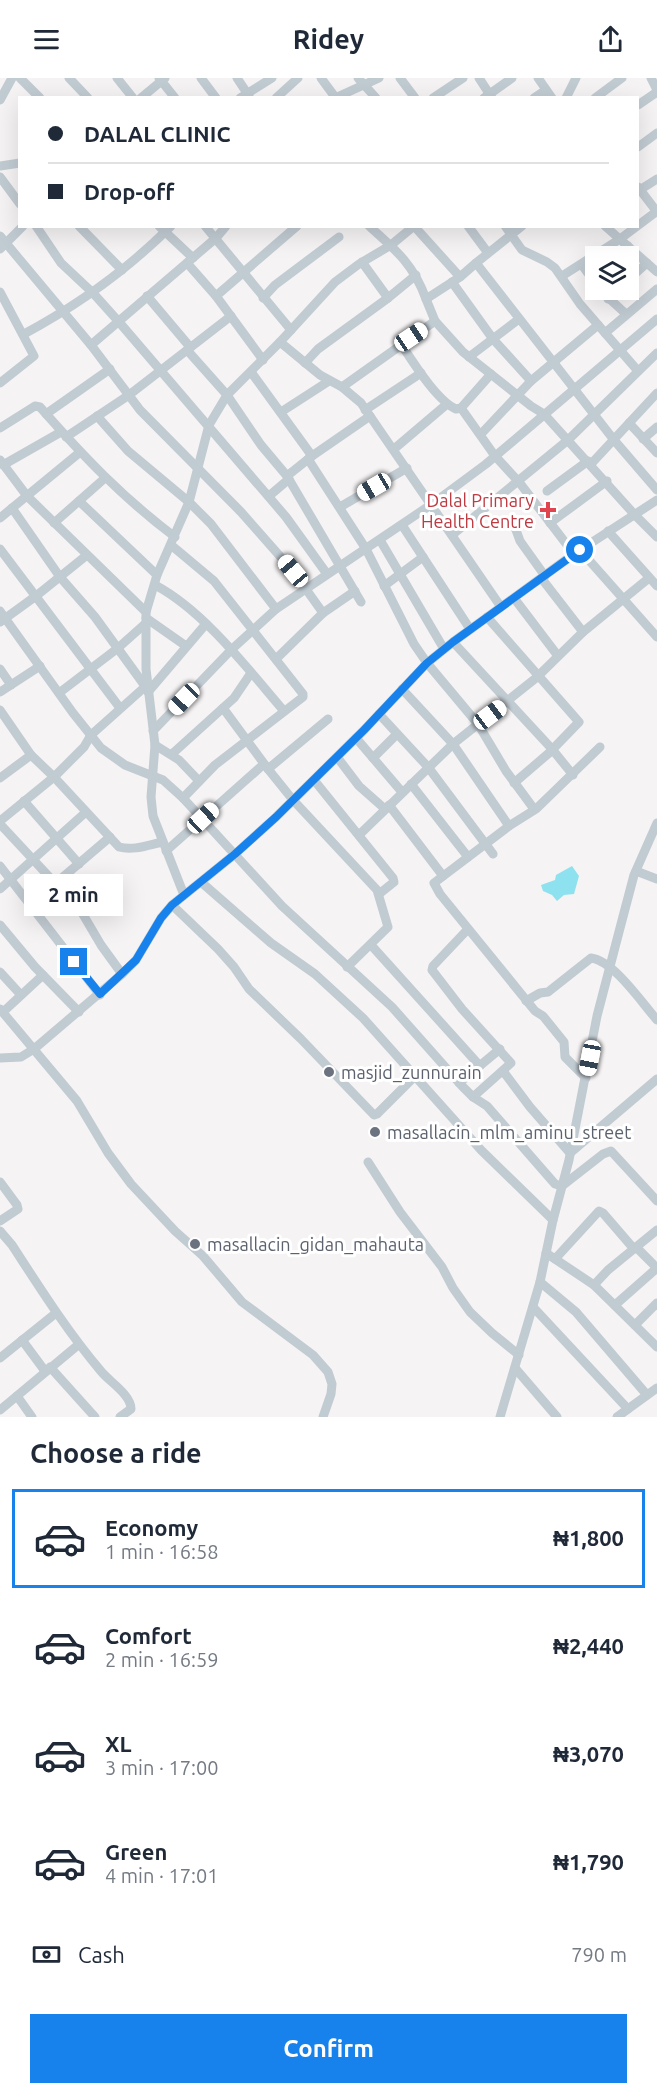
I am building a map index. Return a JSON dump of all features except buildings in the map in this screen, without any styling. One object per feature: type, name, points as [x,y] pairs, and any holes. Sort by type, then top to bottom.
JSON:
[{"type":"street","points":[[0,100],[12,78]]},
{"type":"street","points":[[20,78],[38,96]]},
{"type":"street","points":[[69,78],[86,96]]},
{"type":"street","points":[[117,78],[131,96]]},
{"type":"street","points":[[201,78],[214,96]]},
{"type":"street","points":[[237,78],[246,96],[272,78]]},
{"type":"street","points":[[278,96],[298,78]]},
{"type":"street","points":[[321,78],[334,96]]},
{"type":"street","points":[[337,96],[362,82],[379,78]]},
{"type":"street","points":[[400,78],[414,96]]},
{"type":"street","points":[[436,96],[463,78]]},
{"type":"street","points":[[479,78],[488,96],[512,78]]},
{"type":"street","points":[[538,78],[549,94]]},
{"type":"street","points":[[567,96],[576,78]]},
{"type":"street","points":[[598,96],[622,78]]},
{"type":"street","points":[[639,104],[657,91],[651,78]]},
{"type":"street","points":[[143,96],[162,79],[174,96]]},
{"type":"street","points":[[362,82],[374,96]]},
{"type":"street","points":[[639,146],[657,133]]},
{"type":"street","points":[[0,166],[18,163]]},
{"type":"street","points":[[0,177],[18,201]]},
{"type":"street","points":[[639,188],[657,179]]},
{"type":"street","points":[[621,246],[657,212],[639,190]]},
{"type":"street","points":[[20,228],[2,242],[91,345],[140,410],[255,527],[293,571],[323,613]]},
{"type":"street","points":[[37,228],[61,263],[119,322],[269,496],[310,548],[327,574]]},
{"type":"street","points":[[82,228],[122,270]]},
{"type":"street","points":[[24,334],[63,313],[93,293],[122,270],[165,228],[263,360]]},
{"type":"street","points":[[207,228],[291,330]]},
{"type":"street","points":[[91,345],[216,238],[224,228]]},
{"type":"street","points":[[216,296],[295,228]]},
{"type":"street","points":[[371,228],[391,245],[416,275],[435,321],[469,357],[544,414],[657,537]]},
{"type":"street","points":[[184,895],[153,816],[152,778],[155,745],[147,688],[146,618],[157,575],[189,502],[209,425],[227,395],[263,360],[335,282],[362,262],[391,245],[412,228]]},
{"type":"street","points":[[416,228],[456,280],[493,339],[531,381]]},
{"type":"street","points":[[469,228],[488,253]]},
{"type":"street","points":[[606,228],[657,272]]},
{"type":"street","points":[[426,299],[456,280],[488,253],[507,231],[522,250],[547,262],[562,276],[580,304],[638,371]]},
{"type":"street","points":[[263,298],[275,285],[339,237]]},
{"type":"street","points":[[562,276],[624,242]]},
{"type":"street","points":[[362,262],[388,298]]},
{"type":"street","points":[[476,263],[594,415],[657,490]]},
{"type":"street","points":[[639,270],[647,263]]},
{"type":"street","points":[[304,363],[325,343],[416,275]]},
{"type":"street","points":[[605,333],[657,289]]},
{"type":"street","points":[[0,292],[34,356],[0,382]]},
{"type":"street","points":[[147,296],[227,395],[261,445],[288,478],[361,602]]},
{"type":"street","points":[[609,300],[626,314]]},
{"type":"street","points":[[186,646],[146,618],[27,496],[2,463],[98,416],[160,372],[231,316]]},
{"type":"street","points":[[469,357],[519,319]]},
{"type":"street","points":[[153,731],[231,650],[276,609],[432,504],[495,456],[657,319]]},
{"type":"street","points":[[342,387],[435,321]]},
{"type":"street","points":[[480,434],[531,381],[598,325]]},
{"type":"street","points":[[280,342],[304,363],[328,381],[342,387],[361,403],[501,607]]},
{"type":"street","points":[[401,344],[421,374],[447,404],[456,409],[461,408],[491,374]]},
{"type":"street","points":[[452,535],[568,440],[657,353]]},
{"type":"street","points":[[46,414],[110,369]]},
{"type":"street","points":[[251,372],[281,412],[366,549],[414,644],[478,724],[514,783],[534,809]]},
{"type":"street","points":[[269,496],[310,457],[421,374]]},
{"type":"street","points":[[281,412],[328,381]]},
{"type":"street","points":[[547,491],[589,462],[614,440],[657,393]]},
{"type":"street","points":[[394,449],[447,404]]},
{"type":"street","points":[[0,428],[35,406],[40,407],[79,453],[153,521],[214,582],[303,694],[303,697],[214,765],[183,798]]},
{"type":"street","points":[[461,408],[495,456],[519,482],[550,523],[657,637]]},
{"type":"street","points":[[98,416],[128,451],[189,502],[211,524],[276,609]]},
{"type":"street","points":[[629,423],[657,453]]},
{"type":"street","points":[[643,439],[657,427]]},
{"type":"street","points":[[0,518],[79,453]]},
{"type":"street","points":[[340,507],[407,468]]},
{"type":"street","points":[[54,523],[105,478]]},
{"type":"street","points":[[550,523],[607,481]]},
{"type":"street","points":[[0,1058],[21,1056],[34,1049],[122,974],[136,960],[161,918],[172,905],[235,854],[293,800],[427,663],[577,552],[657,500]]},
{"type":"street","points":[[79,501],[157,575]]},
{"type":"street","points":[[12,508],[60,577],[95,617],[147,688]]},
{"type":"street","points":[[512,519],[520,541],[543,578],[583,632]]},
{"type":"street","points":[[402,525],[470,629]]},
{"type":"street","points":[[359,836],[453,744],[509,701],[622,598],[654,581],[608,531]]},
{"type":"street","points":[[380,540],[444,649]]},
{"type":"street","points":[[0,549],[120,708]]},
{"type":"street","points":[[87,555],[36,596],[2,617],[90,735],[101,748],[125,765],[152,778],[163,780],[183,798],[282,906],[392,1007],[459,1083],[473,1097],[487,1106],[540,1168],[555,1184],[562,1186]]},
{"type":"street","points":[[384,586],[423,557]]},
{"type":"street","points":[[155,585],[181,601],[231,650],[284,711]]},
{"type":"street","points":[[276,659],[323,613],[356,591]]},
{"type":"street","points":[[514,598],[558,656]]},
{"type":"street","points":[[488,617],[579,722],[514,783]]},
{"type":"street","points":[[59,693],[118,648],[146,618]]},
{"type":"street","points":[[122,974],[81,911],[0,823],[54,777],[84,747],[90,735],[147,688],[205,625]]},
{"type":"street","points":[[453,642],[509,701],[573,775]]},
{"type":"street","points":[[0,692],[40,666]]},
{"type":"street","points":[[0,669],[11,685]]},
{"type":"street","points":[[172,754],[234,698],[251,673]]},
{"type":"street","points":[[402,689],[453,744],[509,826]]},
{"type":"street","points":[[223,708],[293,800],[379,894],[388,927],[347,967]]},
{"type":"street","points":[[0,710],[31,755],[119,847],[126,849],[164,847],[328,718]]},
{"type":"street","points":[[379,714],[428,767],[493,854]]},
{"type":"street","points":[[373,758],[397,734]]},
{"type":"street","points":[[356,738],[402,792]]},
{"type":"street","points":[[155,745],[172,754],[199,781]]},
{"type":"street","points":[[586,1078],[565,1057],[564,1042],[543,1016],[526,1001],[434,886],[434,883],[534,809],[573,775],[600,747]]},
{"type":"street","points":[[0,778],[31,755]]},
{"type":"street","points":[[337,757],[359,786],[387,807],[442,876]]},
{"type":"street","points":[[314,780],[394,880],[379,894]]},
{"type":"street","points":[[411,784],[468,857]]},
{"type":"street","points":[[24,801],[79,864]]},
{"type":"street","points":[[0,889],[86,812]]},
{"type":"street","points":[[501,1416],[540,1282],[570,1153],[597,1016],[636,871],[657,823]]},
{"type":"street","points":[[56,883],[110,837]]},
{"type":"street","points":[[0,866],[100,994]]},
{"type":"street","points":[[636,871],[657,879]]},
{"type":"street","points":[[201,882],[271,943],[315,974],[363,1018],[481,1150],[553,1220]]},
{"type":"street","points":[[172,905],[218,949],[249,989],[374,1115],[415,1076]]},
{"type":"street","points":[[0,925],[79,1012]]},
{"type":"street","points":[[468,929],[433,966],[432,970],[462,1009],[511,1063],[473,1097]]},
{"type":"street","points":[[371,945],[480,1066]]},
{"type":"street","points":[[526,1001],[540,993],[548,992],[591,958],[598,959],[611,967],[657,1020]]},
{"type":"street","points":[[0,972],[21,995]]},
{"type":"street","points":[[43,975],[2,1010],[77,1101],[108,1153],[131,1184],[175,1231],[203,1256],[243,1302],[313,1354],[328,1372],[332,1384],[331,1394],[323,1417]]},
{"type":"street","points":[[459,1083],[500,1049]]},
{"type":"street","points":[[503,1071],[530,1107],[570,1153]]},
{"type":"street","points":[[570,1153],[657,1079]]},
{"type":"street","points":[[562,1186],[603,1154],[611,1151],[657,1201]]},
{"type":"street","points":[[368,1162],[400,1212],[442,1267],[470,1312],[519,1355]]},
{"type":"street","points":[[0,1182],[18,1209],[0,1221]]},
{"type":"street","points":[[555,1258],[599,1211],[603,1213],[635,1248],[656,1265],[615,1305]]},
{"type":"street","points":[[594,1285],[657,1230]]},
{"type":"street","points":[[0,1231],[12,1245],[78,1345],[129,1401],[131,1409],[120,1417]]},
{"type":"street","points":[[546,1253],[594,1285],[657,1347]]},
{"type":"street","points":[[540,1282],[576,1312],[647,1395]]},
{"type":"street","points":[[635,1325],[657,1303]]},
{"type":"street","points":[[533,1306],[628,1409]]},
{"type":"street","points":[[0,1358],[56,1312]]},
{"type":"street","points":[[22,1340],[95,1417]]},
{"type":"street","points":[[0,1410],[78,1345]]},
{"type":"street","points":[[515,1368],[557,1417]]},
{"type":"street","points":[[617,1417],[657,1388]]},
{"type":"street","points":[[17,1396],[32,1417]]},
{"type":"water","points":[[572,866],[579,876],[574,894],[564,895],[557,901],[552,895],[543,891],[541,885],[555,880],[556,875]]},
{"type":"place","name":"Dalal Primary Health Centre","points":[[548,510]]},
{"type":"place","name":"masjid_zunnurain","points":[[329,1072]]},
{"type":"place","name":"masallacin_mlm_aminu_street","points":[[375,1132]]},
{"type":"place","name":"masallacin_gidan_mahauta","points":[[195,1244]]},
{"type":"route","points":[[74,962],[100,994],[136,960],[161,918],[172,905],[208,877],[276,817],[364,730],[427,663],[580,550]]}]
